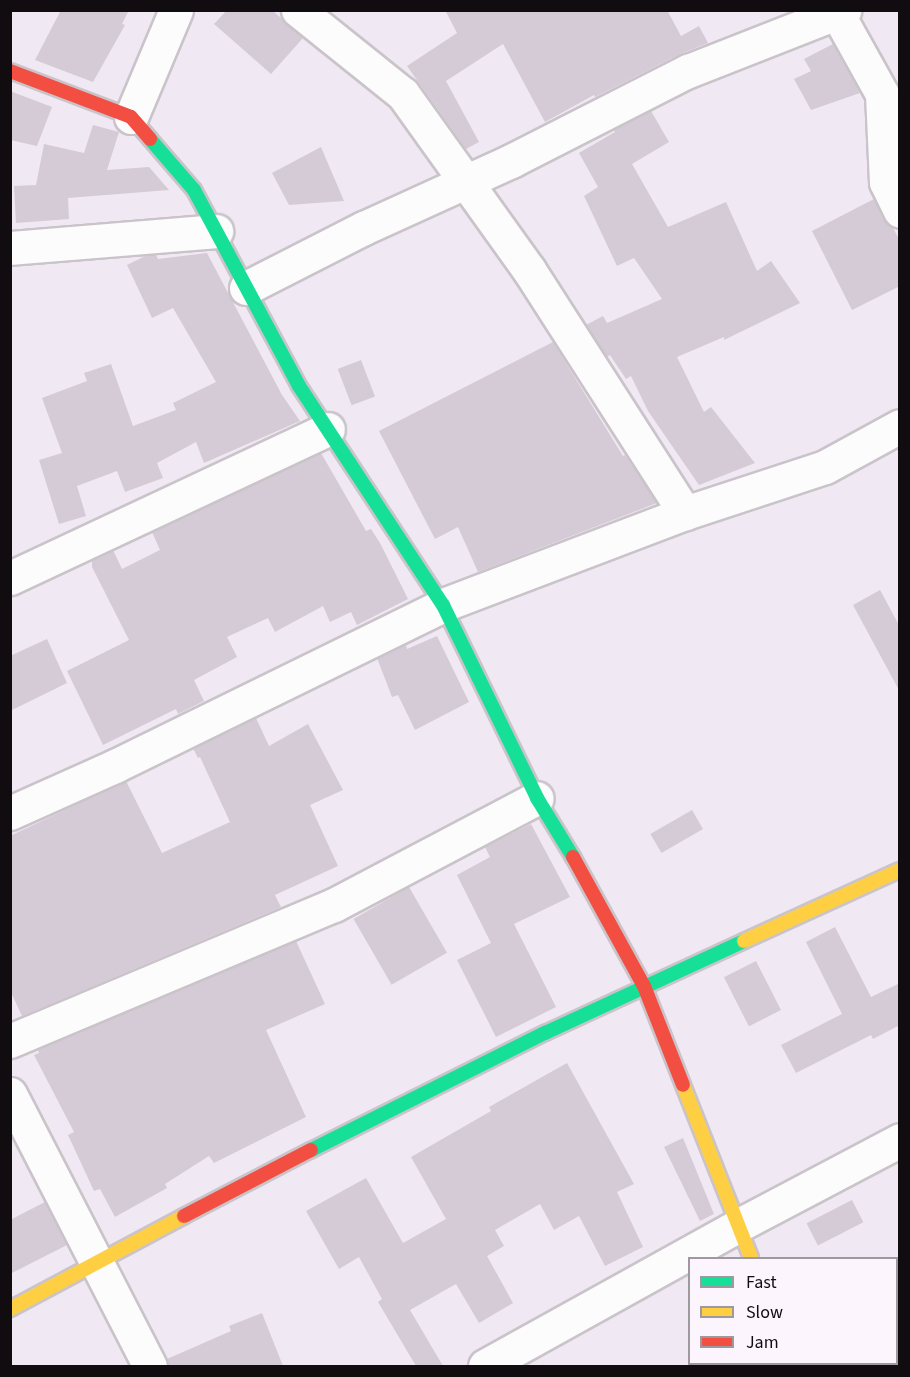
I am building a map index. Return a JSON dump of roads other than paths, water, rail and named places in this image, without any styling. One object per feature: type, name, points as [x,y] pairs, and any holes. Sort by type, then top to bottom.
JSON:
[{"type":"street","points":[[131,117],[176,10]]},
{"type":"street","points":[[298,10],[404,94],[529,270],[685,513]]},
{"type":"street","points":[[246,288],[364,228],[511,161],[688,71],[841,12],[882,94],[895,190]]},
{"type":"street","points":[[10,71],[131,117],[194,190],[300,386],[443,605],[537,798],[578,865],[644,986],[751,1257]]},
{"type":"street","points":[[10,248],[216,231]]},
{"type":"street","points":[[10,813],[125,761],[443,605],[685,513],[825,467],[900,426]]},
{"type":"street","points":[[10,578],[328,429]]},
{"type":"street","points":[[10,1041],[334,905],[537,798]]},
{"type":"street","points":[[10,1309],[244,1184],[545,1033],[900,870]]},
{"type":"street","points":[[10,1094],[99,1262],[150,1366]]},
{"type":"street","points":[[485,1366],[739,1225],[900,1140]]}]
